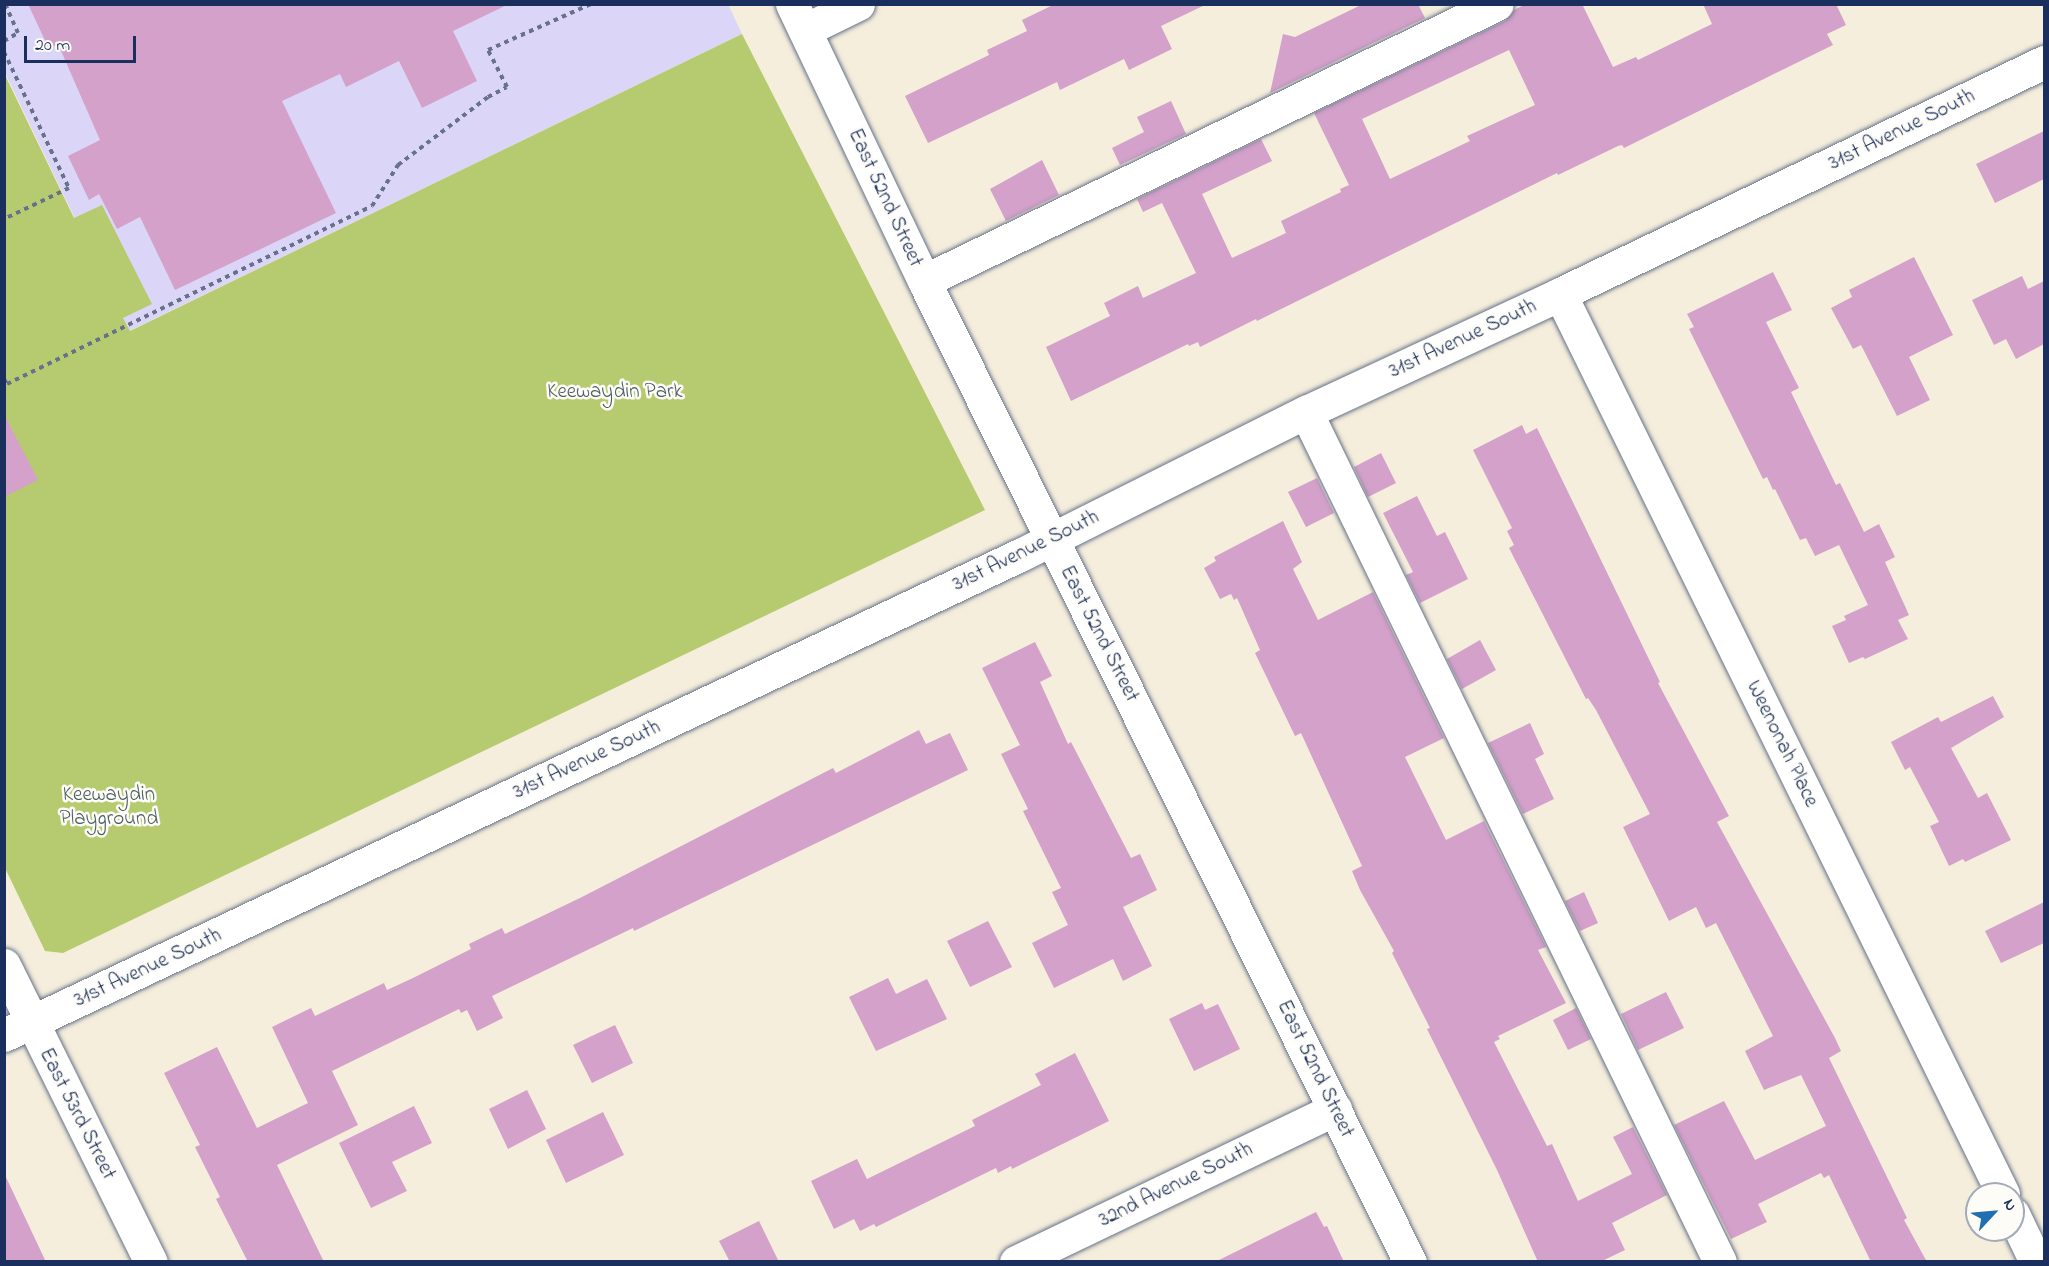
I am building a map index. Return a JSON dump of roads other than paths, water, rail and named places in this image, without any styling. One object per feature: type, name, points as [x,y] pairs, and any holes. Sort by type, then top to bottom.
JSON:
[{"type":"street","points":[[799,17],[858,4]]},
{"type":"street","points":[[924,281],[1497,4]]},
{"type":"street","name":"East 52nd Street","points":[[799,17],[924,281],[1410,1262]]},
{"type":"street","name":"31st Avenue South","points":[[18,1029],[1051,539],[1306,412],[1560,294],[2044,62]]},
{"type":"street","name":"Weenonah Place","points":[[1560,294],[1997,1182]]},
{"type":"street","points":[[1306,412],[1720,1262]]},
{"type":"street","name":"East 53rd Street","points":[[4,965],[18,1029],[151,1262]]},
{"type":"street","name":"32nd Avenue South","points":[[1017,1262],[1335,1109]]},
{"type":"street","points":[[2025,1239],[2036,1262]]},
{"type":"park label","name":"Keewaydin Park","points":[[615,392]]},
{"type":"park label","name":"Keewaydin Playground","points":[[109,807]]}]
